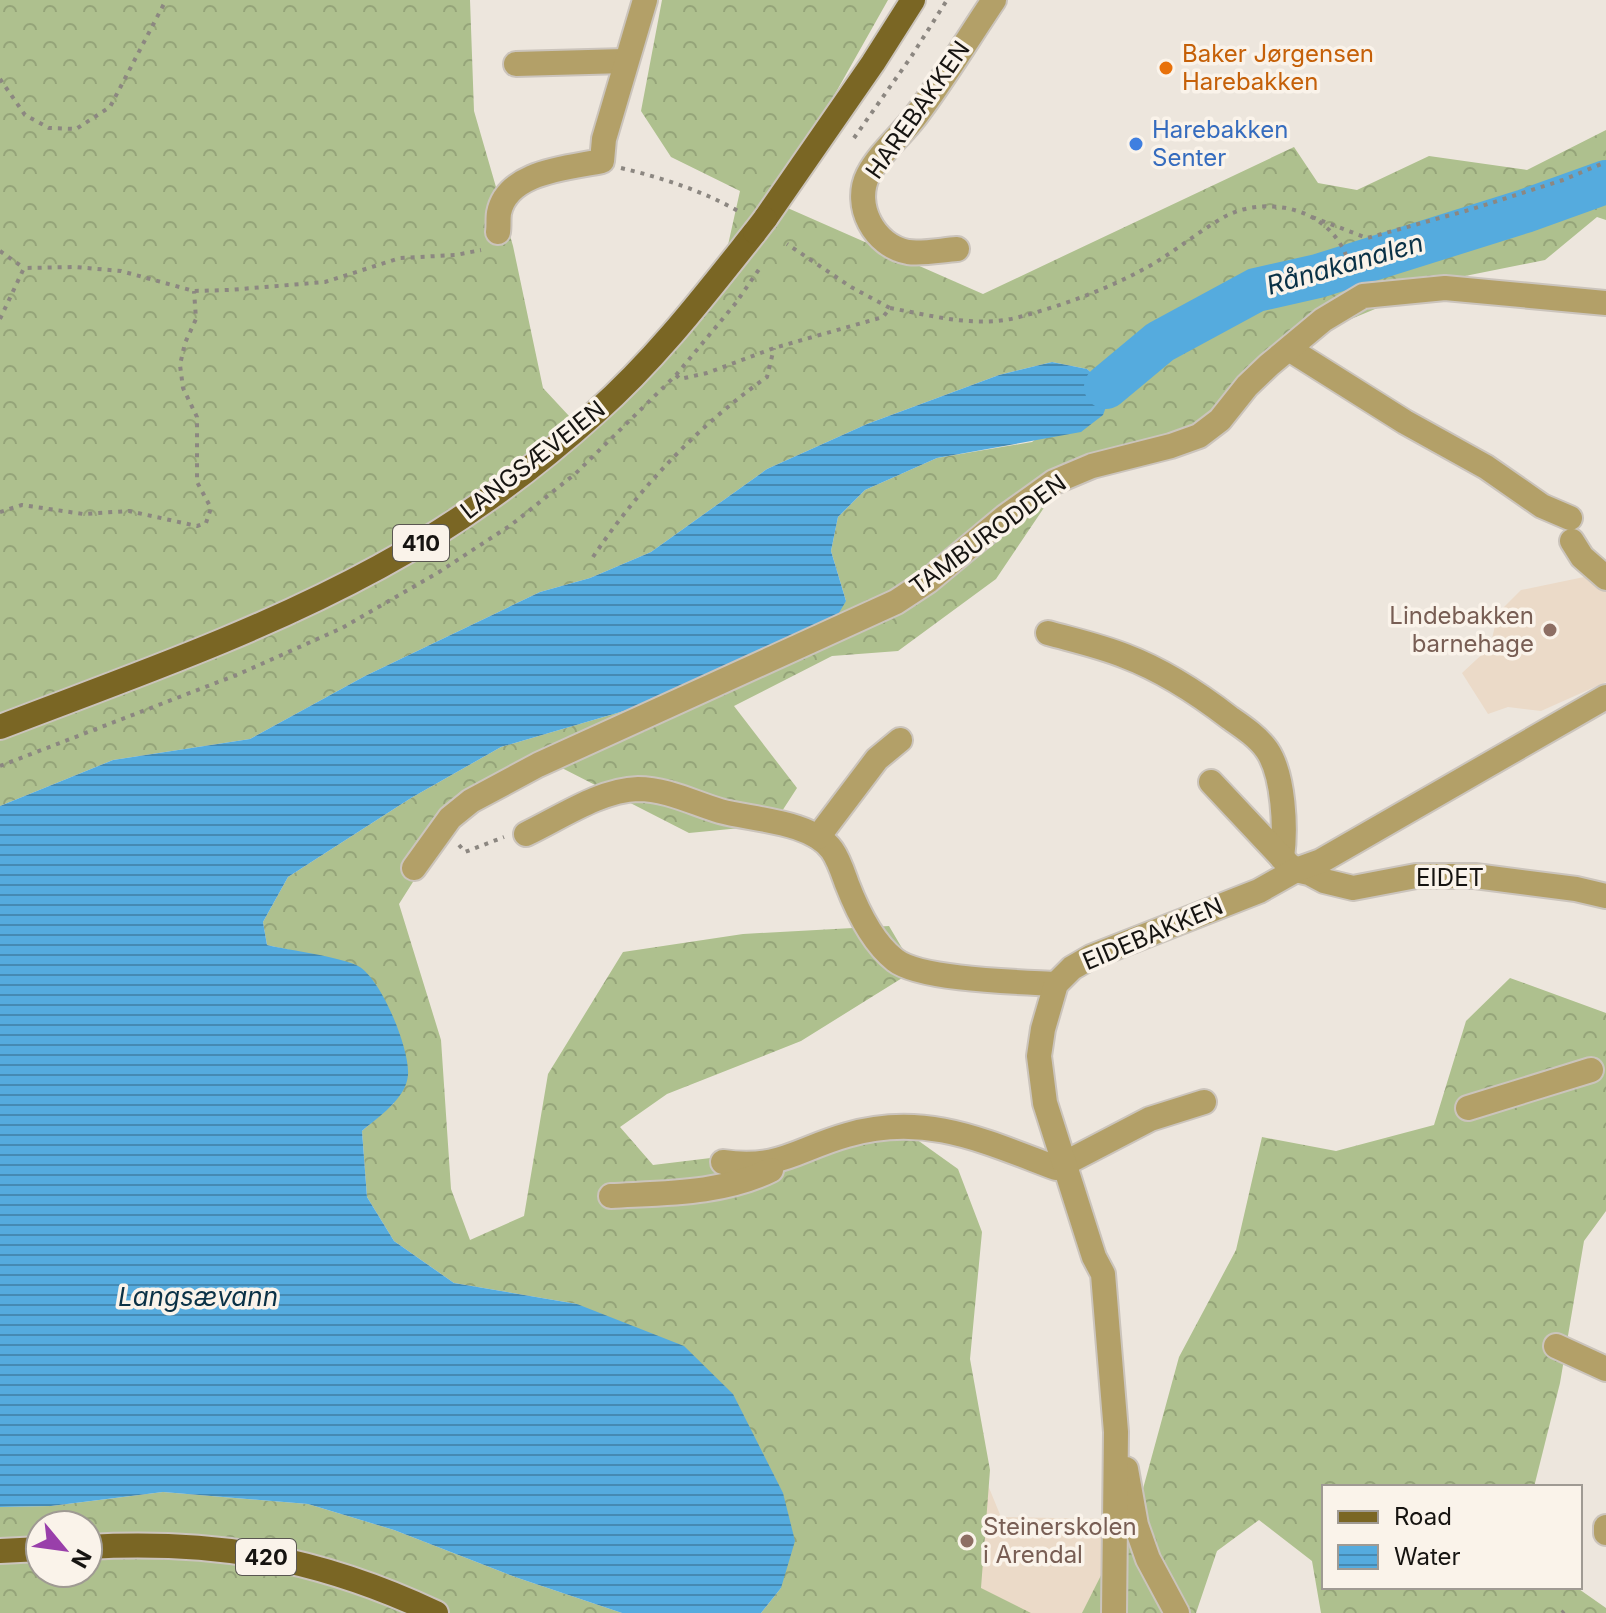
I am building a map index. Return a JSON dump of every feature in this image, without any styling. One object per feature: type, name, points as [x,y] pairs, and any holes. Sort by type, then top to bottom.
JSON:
[{"type":"main road","name":"LANGSÆVEIEN","points":[[0,727],[235,636],[313,601],[433,536],[511,483],[635,376],[683,323],[873,63],[913,0]]},
{"type":"main road","name":"420","points":[[104,1547],[185,1547],[242,1552],[316,1566],[386,1590],[436,1613]]},
{"type":"main road","points":[[0,1551],[24,1550]]},
{"type":"street","name":"HAREBAKKEN","points":[[957,249],[907,252],[886,242],[876,233],[867,217],[864,206],[866,180],[874,166],[919,113],[994,0]]},
{"type":"street","points":[[498,232],[499,210],[512,190],[522,182],[543,173],[602,161],[604,139],[642,1]]},
{"type":"street","points":[[516,64],[625,61]]},
{"type":"street","name":"TAMBURODDEN","points":[[414,868],[450,818],[497,787],[538,765],[896,602],[928,581],[1005,517],[1054,482],[1092,466],[1199,436],[1220,420],[1247,386],[1289,349],[1323,320],[1363,296],[1445,288],[1606,303]]},
{"type":"street","points":[[1289,349],[1405,422],[1486,467],[1542,506],[1571,530],[1582,557],[1606,578]]},
{"type":"street","points":[[1048,633],[1122,654],[1148,665],[1216,707],[1253,735],[1267,749],[1275,766],[1289,864]]},
{"type":"street","name":"EIDEBAKKEN","points":[[1114,1613],[1116,1432],[1103,1274],[1094,1257],[1045,1103],[1039,1056],[1056,984],[1072,968],[1091,957],[1259,891],[1289,864],[1321,861],[1606,697]]},
{"type":"street","points":[[818,837],[877,759],[900,740]]},
{"type":"street","points":[[1211,782],[1289,864]]},
{"type":"street","points":[[526,834],[604,796],[637,789],[667,793],[722,811],[777,822],[818,837],[831,848],[872,934],[896,961],[917,970],[995,981],[1056,984]]},
{"type":"street","name":"EIDET","points":[[1289,864],[1324,881],[1353,888],[1416,876],[1475,876],[1606,896]]},
{"type":"street","points":[[1468,1108],[1591,1070]]},
{"type":"street","points":[[723,1162],[741,1164],[782,1160],[847,1134],[922,1127],[960,1132],[1056,1168],[1150,1119],[1204,1102]]},
{"type":"street","points":[[611,1196],[699,1190],[740,1182],[770,1171],[782,1160]]},
{"type":"street","points":[[1556,1346],[1606,1369]]},
{"type":"street","points":[[1116,1432],[1127,1471],[1136,1525],[1148,1559],[1177,1613]]},
{"type":"street","points":[[1606,1527],[1606,1533]]},
{"type":"path","points":[[0,79],[25,115],[49,128],[76,129],[110,107],[166,0]]},
{"type":"path","points":[[602,161],[693,189],[755,222]]},
{"type":"path","points":[[787,244],[851,287],[890,308],[976,323],[1020,317],[1097,291],[1143,270],[1227,216],[1269,205],[1289,208],[1367,238],[1469,210],[1563,180],[1606,162]]},
{"type":"path","points":[[1306,214],[1334,234],[1355,279]]},
{"type":"path","points":[[0,251],[24,268],[76,267],[121,271],[194,291],[325,282],[400,258],[480,252],[498,232]]},
{"type":"path","points":[[0,319],[24,268]]},
{"type":"path","points":[[0,512],[22,505],[83,514],[129,511],[197,526],[206,523],[211,508],[197,482],[197,417],[183,388],[180,365],[185,343],[196,319],[194,291]]},
{"type":"path","points":[[676,375],[680,379],[707,373],[774,348],[883,317],[890,308]]},
{"type":"path","points":[[593,557],[616,522],[683,447],[729,404],[767,377],[774,348]]},
{"type":"path","points":[[442,828],[465,852],[504,837],[526,834]]},
{"type":"shaded area","name":"Lindebakken barnehage","points":[[1584,577],[1606,589],[1606,682],[1541,711],[1508,707],[1488,714],[1462,673],[1490,647],[1498,613],[1521,590]]},
{"type":"shaded area","name":"Steinerskolen i Arendal","points":[[985,1478],[1001,1517],[1109,1519],[1107,1613],[811,1613]]},
{"type":"green space","points":[[0,0],[470,0],[474,111],[513,246],[543,388],[583,431],[726,254],[740,191],[671,157],[641,111],[662,0],[888,0],[774,202],[983,294],[1294,147],[1318,183],[1357,190],[1429,156],[1527,170],[1606,130],[1606,220],[1597,217],[1545,260],[1445,280],[1310,336],[1204,437],[1066,475],[996,579],[898,651],[832,656],[734,706],[797,788],[773,825],[689,833],[558,766],[456,814],[399,904],[441,1040],[451,1189],[470,1240],[524,1216],[548,1074],[623,952],[743,934],[889,926],[915,970],[801,1041],[667,1094],[620,1127],[653,1165],[909,1134],[958,1169],[982,1232],[970,1359],[990,1470],[981,1588],[1031,1613],[761,1613],[781,1588],[577,1304],[454,1283],[394,1241],[367,1197],[362,1131],[394,1103],[356,965],[267,945],[263,922],[288,877],[411,798],[501,747],[641,706],[846,601],[831,551],[838,517],[865,490],[937,458],[1032,442],[1106,387],[1087,369],[1052,362],[999,375],[867,424],[767,469],[651,552],[590,578],[540,592],[365,676],[250,739],[113,760],[0,806]]},
{"type":"green space","points":[[1510,978],[1606,1013],[1606,1211],[1584,1241],[1560,1383],[1534,1485],[1322,1485],[1322,1589],[1579,1589],[1606,1608],[1606,1613],[1321,1613],[1312,1561],[1259,1520],[1217,1551],[1196,1613],[1082,1613],[1141,1496],[1179,1357],[1236,1250],[1262,1137],[1336,1151],[1434,1125],[1466,1021]]},
{"type":"green space","points":[[163,1492],[308,1504],[394,1530],[518,1578],[622,1613],[0,1613],[0,1507],[51,1506]]},
{"type":"water","name":"Langsævann","points":[[1052,362],[1087,369],[1112,391],[1103,415],[1081,432],[937,458],[865,490],[838,517],[831,551],[846,601],[833,623],[641,706],[501,747],[411,798],[288,877],[263,922],[267,945],[350,963],[367,973],[376,984],[399,1032],[407,1063],[406,1084],[390,1107],[362,1131],[367,1197],[394,1241],[454,1283],[577,1304],[684,1346],[733,1394],[783,1493],[795,1541],[781,1588],[761,1613],[622,1613],[518,1578],[394,1530],[308,1504],[163,1492],[51,1506],[0,1507],[0,806],[113,760],[250,739],[365,676],[540,592],[590,578],[651,552],[767,469],[867,424],[999,375]]},
{"type":"waterway","name":"Rånakanalen","points":[[1106,387],[1160,342],[1256,290],[1318,276],[1525,211],[1606,182]]},
{"type":"place","name":"Baker Jørgensen Harebakken","points":[[1166,68]]},
{"type":"place","name":"Harebakken Senter","points":[[1136,144]]},
{"type":"place","name":"Lindebakken barnehage","points":[[1550,630]]},
{"type":"place","name":"Steinerskolen i Arendal","points":[[967,1541]]}]
